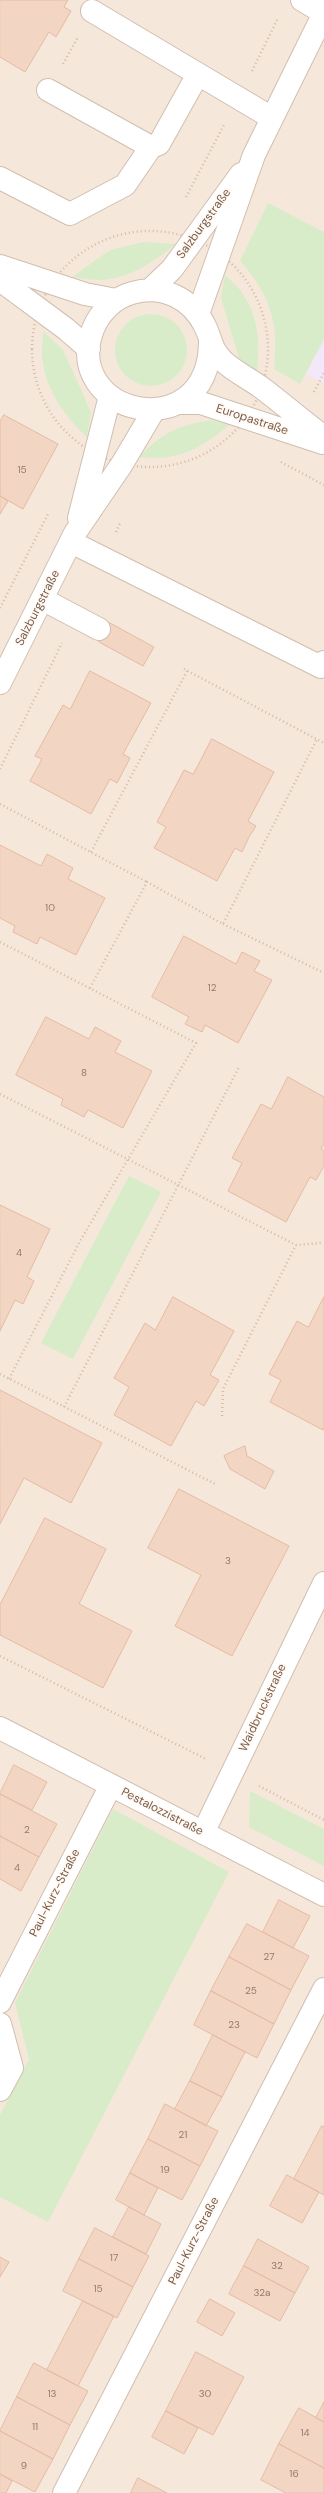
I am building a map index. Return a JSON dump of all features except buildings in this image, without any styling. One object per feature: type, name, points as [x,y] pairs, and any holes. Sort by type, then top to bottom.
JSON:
[{"type":"street","points":[[302,0],[324,13]]},
{"type":"street","points":[[92,11],[272,118]]},
{"type":"street","name":"Salzburgstraße","points":[[198,314],[254,155],[324,13]]},
{"type":"street","points":[[0,178],[70,214],[125,185],[151,147],[159,144],[198,74]]},
{"type":"street","points":[[48,90],[151,147]]},
{"type":"street","name":"Salzburgstraße","points":[[150,290],[172,269],[254,155]]},
{"type":"street","points":[[0,266],[53,282],[85,294],[116,300]]},
{"type":"street","points":[[0,280],[40,308],[89,349]]},
{"type":"street","points":[[150,290],[164,291],[177,296],[198,314],[206,328],[210,343],[206,371],[191,394],[179,403],[154,410],[139,410],[123,405],[110,396],[94,375],[89,349],[96,321],[116,300],[138,291],[150,290]]},
{"type":"street","name":"Europastraße","points":[[210,343],[223,361],[262,388],[324,437]]},
{"type":"street","name":"Salzburgstraße","points":[[73,537],[85,451],[110,396]]},
{"type":"street","name":"Europastraße","points":[[179,403],[201,403],[324,443]]},
{"type":"street","name":"Salzburgstraße","points":[[0,683],[73,537],[122,464],[154,410]]},
{"type":"street","points":[[73,537],[322,667],[324,662]]},
{"type":"street","points":[[42,599],[99,629]]},
{"type":"street","name":"Waidbruckstraße","points":[[203,1833],[324,1583]]},
{"type":"street","name":"Pestalozzistraße","points":[[0,1728],[324,1895]]},
{"type":"street","name":"Paul-Kurz-Straße","points":[[0,2002],[111,1785]]},
{"type":"street","name":"Paul-Kurz-Straße","points":[[64,2493],[324,1989]]},
{"type":"street","points":[[0,2024],[12,2068],[0,2090]]},
{"type":"path","points":[[48,90],[92,11]]},
{"type":"path","points":[[145,231],[167,232],[194,239],[220,254],[237,269],[251,287],[260,307],[266,328],[268,350],[262,388],[246,418],[231,436],[212,450],[191,460],[168,466],[153,467],[122,464],[85,451],[63,429],[48,408],[37,384],[32,359],[33,333],[40,308],[53,282],[67,265],[84,251],[103,241],[124,234],[145,231]]},
{"type":"path","points":[[311,399],[324,373]]},
{"type":"path","points":[[0,608],[52,505]]},
{"type":"path","points":[[184,669],[324,743]]},
{"type":"path","points":[[91,852],[187,671]]},
{"type":"path","points":[[223,924],[317,740]]},
{"type":"path","points":[[0,804],[223,924],[324,974]]},
{"type":"path","points":[[90,988],[146,882]]},
{"type":"path","points":[[0,942],[196,1043],[79,1243],[10,1379]]},
{"type":"path","points":[[64,1407],[239,1067]]},
{"type":"path","points":[[0,1094],[296,1245],[321,1243]]},
{"type":"path","points":[[222,1416],[223,1389],[296,1245]]},
{"type":"path","points":[[0,1374],[217,1485]]},
{"type":"path","points":[[0,1656],[232,1772],[324,1820]]},
{"type":"shaded area","points":[[0,0],[324,0],[324,2493],[0,2493]]},
{"type":"shaded area","points":[[324,339],[324,383],[306,374]]},
{"type":"green space","points":[[268,203],[324,232],[324,339],[300,384],[274,369],[274,324],[266,298],[251,274],[240,261]]},
{"type":"green space","points":[[144,242],[176,244],[150,263],[131,273],[111,279],[100,280],[72,277],[110,250]]},
{"type":"green space","points":[[225,275],[238,287],[253,314],[258,343],[257,372],[239,358],[221,298]]},
{"type":"green space","points":[[151,314],[171,320],[181,330],[187,350],[181,370],[171,380],[151,386],[131,380],[121,370],[115,350],[121,330],[131,320]]},
{"type":"green space","points":[[43,331],[63,350],[91,412],[87,437],[65,413],[53,394],[45,373],[42,359]]},
{"type":"green space","points":[[211,420],[229,425],[208,441],[187,452],[165,457],[139,457],[148,448],[171,431]]},
{"type":"green space","points":[[129,1176],[161,1192],[73,1359],[41,1343]]},
{"type":"green space","points":[[250,1791],[324,1829],[324,1866],[249,1827]]},
{"type":"green space","points":[[113,1809],[229,1872],[48,2222],[0,2197],[0,2115],[29,2059],[15,2003]]}]
